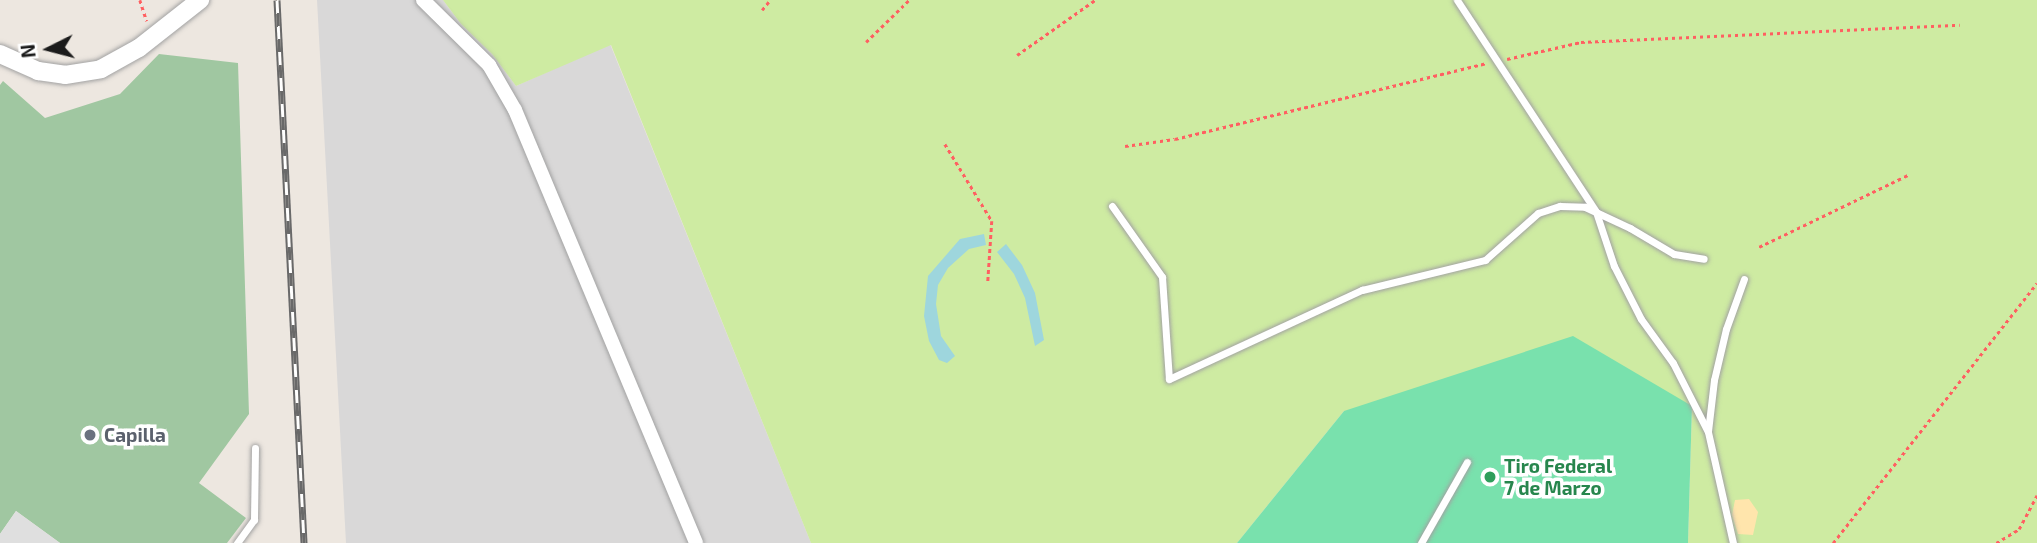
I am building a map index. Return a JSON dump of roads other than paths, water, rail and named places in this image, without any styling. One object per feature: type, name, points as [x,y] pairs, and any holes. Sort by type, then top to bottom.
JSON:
[{"type":"street","points":[[0,54],[38,71],[65,75],[102,69],[121,60],[200,0]]},
{"type":"street","points":[[423,0],[489,65],[515,110],[696,543]]},
{"type":"lane","points":[[1457,0],[1596,212],[1614,266],[1641,319],[1674,363],[1708,432],[1733,543]]},
{"type":"lane","points":[[1112,206],[1162,277],[1169,379],[1362,290],[1485,260],[1538,213],[1560,206],[1585,206],[1674,254],[1704,259]]},
{"type":"lane","points":[[1708,432],[1714,380],[1726,329],[1744,279]]},
{"type":"lane","points":[[237,543],[254,520],[255,448]]},
{"type":"lane","points":[[1421,543],[1467,463]]},
{"type":"water","points":[[984,234],[986,245],[969,249],[948,268],[938,285],[936,304],[941,336],[955,356],[947,363],[939,360],[929,341],[924,316],[928,276],[960,239]]},
{"type":"water","points":[[1006,244],[1022,265],[1035,293],[1044,340],[1035,346],[1025,298],[1014,274],[997,252]]},
{"type":"railway","points":[[277,0],[304,543]]},
{"type":"place","name":"Capilla","points":[[90,435]]},
{"type":"place","name":"Tiro Federal 7 de Marzo","points":[[1490,477]]}]
